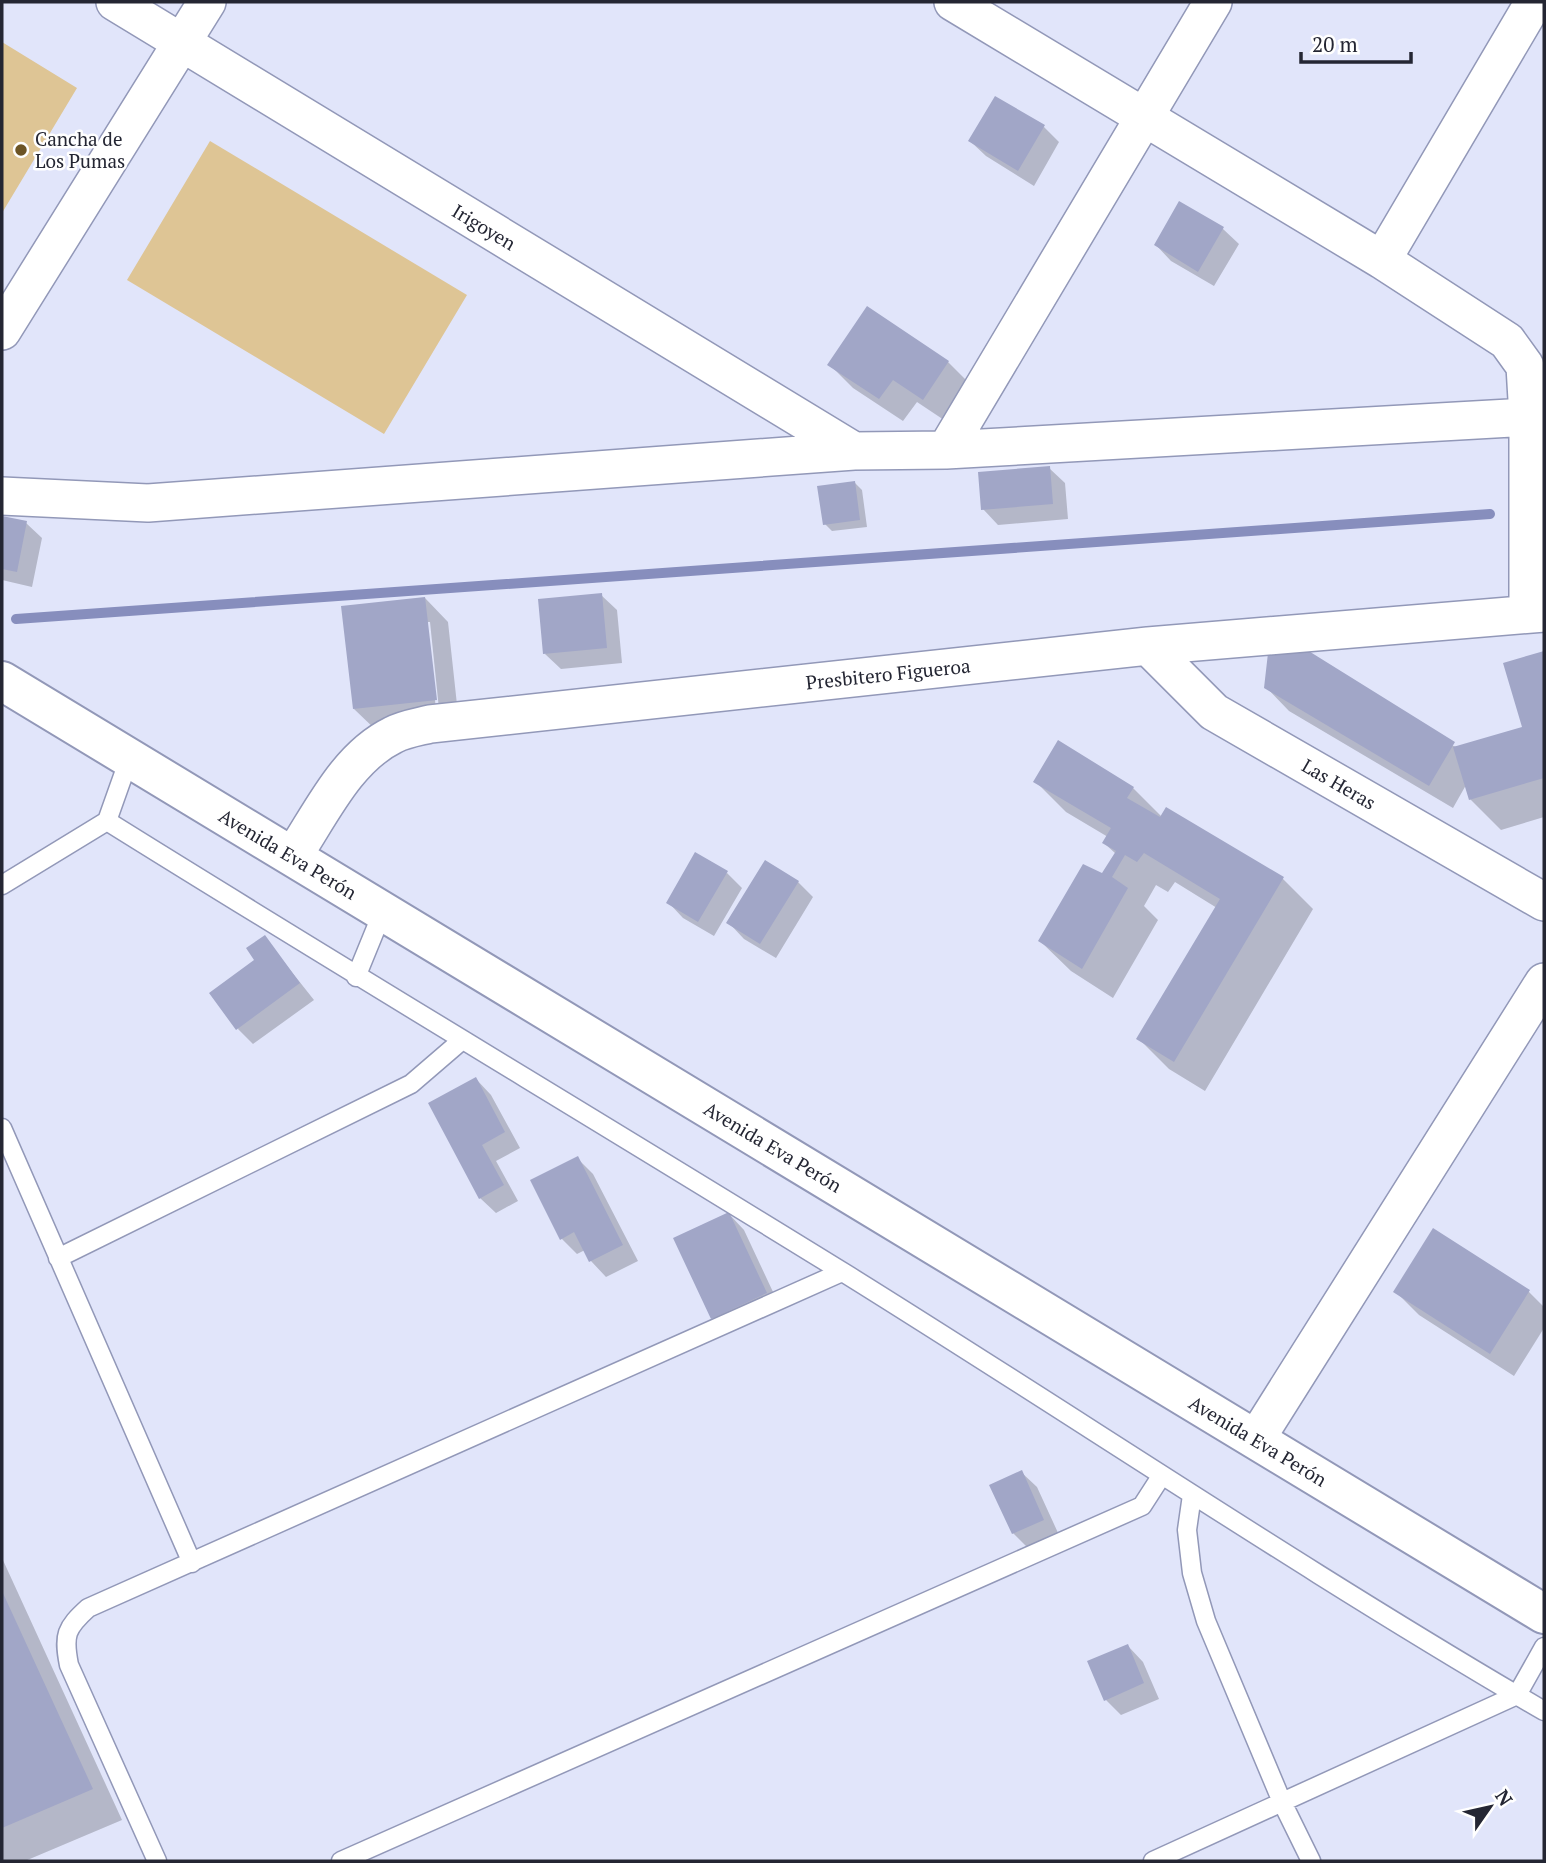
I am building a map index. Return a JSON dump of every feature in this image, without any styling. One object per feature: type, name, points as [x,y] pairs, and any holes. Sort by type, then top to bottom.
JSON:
[{"type":"main road","name":"Avenida Eva Perón","points":[[2,681],[1544,1614]]},
{"type":"street","name":"Irigoyen","points":[[115,2],[854,451]]},
{"type":"street","points":[[2,331],[207,2]]},
{"type":"street","points":[[953,2],[1382,260],[1507,341],[1525,366],[1536,414],[1536,613]]},
{"type":"street","points":[[946,450],[1213,2]]},
{"type":"street","points":[[1382,260],[1534,2]]},
{"type":"street","points":[[2,496],[148,503],[854,451],[946,450],[1536,414]]},
{"type":"street","name":"Presbitero Figueroa","points":[[293,856],[344,778],[365,754],[394,734],[430,724],[1148,646],[1536,613]]},
{"type":"street","name":"Las Heras","points":[[1148,646],[1214,712],[1544,902]]},
{"type":"street","points":[[1256,1439],[1544,982]]},
{"type":"lane","points":[[2,885],[107,821],[129,759]]},
{"type":"lane","points":[[107,821],[356,977],[842,1272],[1192,1495],[1544,1711]]},
{"type":"lane","points":[[356,977],[383,911]]},
{"type":"lane","points":[[58,1258],[411,1084],[461,1041]]},
{"type":"lane","points":[[2,1128],[192,1563]]},
{"type":"lane","points":[[157,1861],[69,1665],[64,1642],[71,1624],[88,1608],[842,1272]]},
{"type":"lane","points":[[341,1861],[1142,1506],[1163,1475]]},
{"type":"lane","points":[[1192,1495],[1187,1530],[1192,1573],[1206,1621],[1282,1802],[1311,1861]]},
{"type":"lane","points":[[1153,1861],[1517,1695],[1544,1647]]},
{"type":"shaded area","name":"Cancha de Los Pumas","points":[[2,42],[77,88],[2,213]]},
{"type":"shaded area","points":[[210,141],[467,295],[384,434],[127,280]]},
{"type":"building","points":[[995,96],[1045,125],[1018,171],[968,141]]},
{"type":"building","points":[[1179,201],[1224,227],[1198,272],[1154,245]]},
{"type":"building","points":[[867,306],[949,361],[923,400],[893,380],[879,399],[827,365]]},
{"type":"building","points":[[1050,466],[1053,504],[981,510],[978,472]]},
{"type":"building","points":[[855,481],[860,520],[823,525],[817,486]]},
{"type":"building","points":[[2,516],[27,521],[17,572],[2,569]]},
{"type":"building","points":[[602,593],[607,648],[543,654],[538,599]]},
{"type":"building","points":[[425,597],[437,700],[353,709],[341,606]]},
{"type":"building","points":[[1299,645],[1455,742],[1429,786],[1264,688],[1268,653]]},
{"type":"building","points":[[1544,651],[1544,778],[1469,800],[1453,747],[1522,727],[1503,663]]},
{"type":"building","points":[[1058,740],[1134,787],[1127,798],[1160,817],[1166,807],[1284,877],[1174,1062],[1136,1039],[1220,899],[1144,853],[1137,862],[1125,855],[1112,877],[1128,888],[1082,969],[1038,941],[1083,864],[1102,873],[1116,851],[1102,843],[1111,828],[1033,782]]},
{"type":"building","points":[[695,852],[728,871],[698,922],[666,903]]},
{"type":"building","points":[[765,860],[799,881],[760,944],[726,923]]},
{"type":"building","points":[[265,935],[300,983],[236,1030],[209,993],[254,960],[246,948]]},
{"type":"building","points":[[476,1077],[505,1132],[482,1145],[504,1185],[479,1199],[428,1103]]},
{"type":"building","points":[[578,1156],[623,1245],[589,1262],[574,1232],[560,1240],[530,1180]]},
{"type":"building","points":[[729,1212],[767,1293],[711,1319],[673,1238]]},
{"type":"building","points":[[1433,1228],[1530,1290],[1490,1354],[1393,1292]]},
{"type":"building","points":[[1022,1470],[1044,1520],[1012,1534],[989,1485]]},
{"type":"building","points":[[2,1591],[93,1789],[2,1828]]},
{"type":"building","points":[[1128,1644],[1144,1683],[1104,1701],[1087,1661]]},
{"type":"waterway","points":[[16,619],[1490,514]]},
{"type":"place","name":"Cancha de Los Pumas","points":[[21,150]]}]
